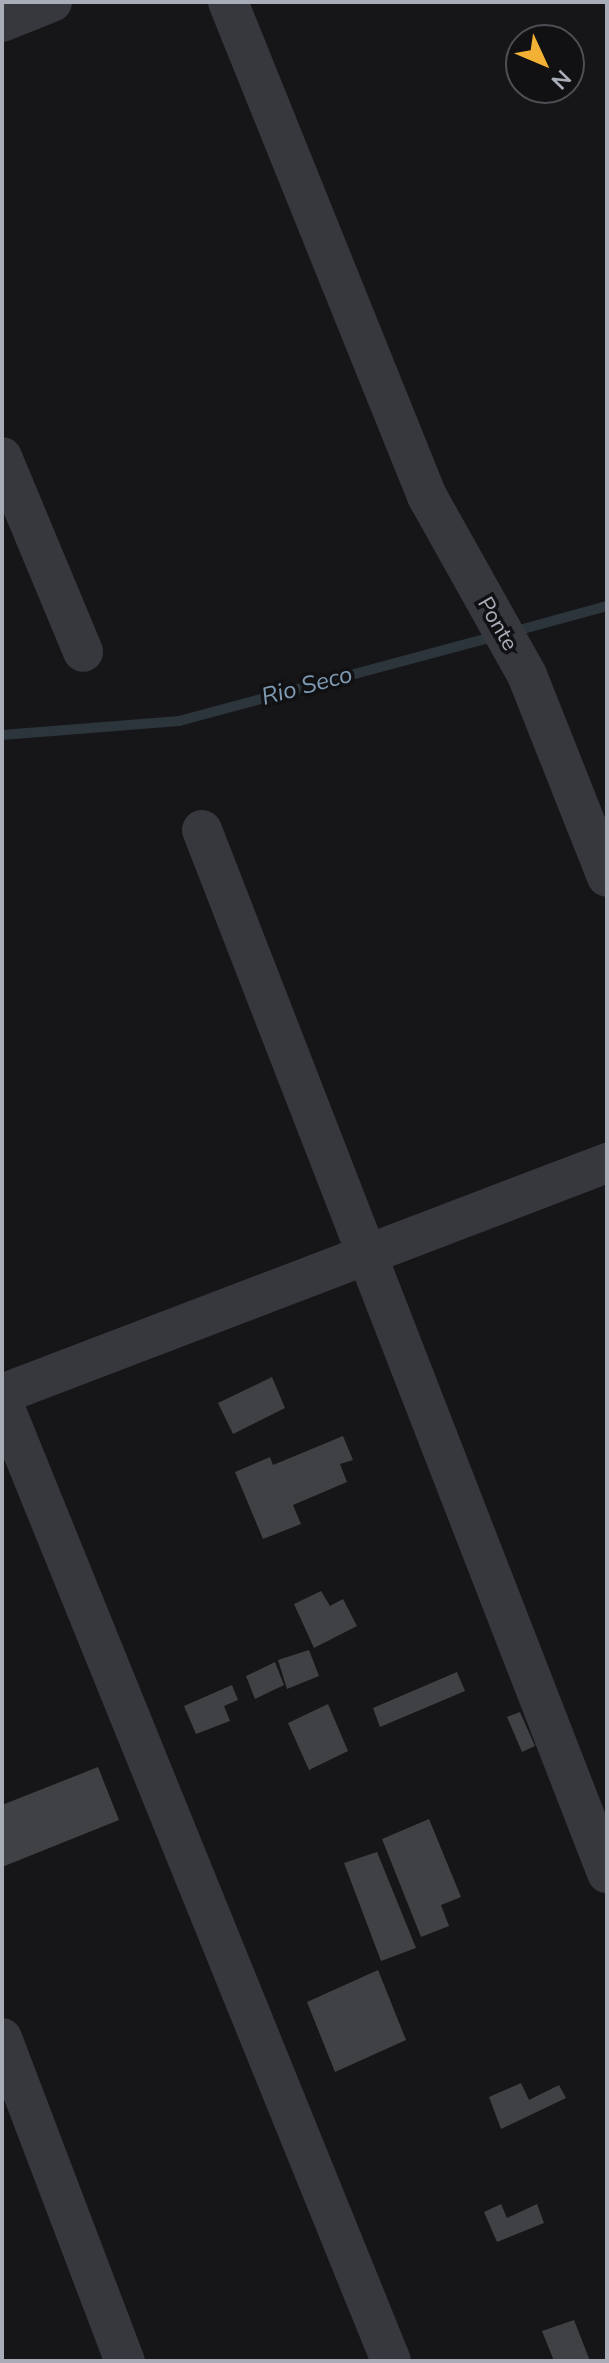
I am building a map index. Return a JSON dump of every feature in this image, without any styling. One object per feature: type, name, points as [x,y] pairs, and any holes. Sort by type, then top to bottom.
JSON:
[{"type":"street","points":[[2,22],[52,2]]},
{"type":"street","name":"Ponte","points":[[228,2],[427,496],[527,675],[607,877]]},
{"type":"street","points":[[2,457],[83,652]]},
{"type":"street","points":[[202,830],[607,1873]]},
{"type":"street","points":[[2,1394],[607,1163]]},
{"type":"street","points":[[2,1401],[391,2361]]},
{"type":"street","points":[[2,2038],[125,2361]]},
{"type":"building","points":[[272,1377],[285,1408],[233,1434],[218,1403]]},
{"type":"building","points":[[343,1436],[353,1460],[340,1464],[347,1482],[293,1505],[301,1524],[263,1539],[235,1472],[270,1457],[273,1465]]},
{"type":"building","points":[[321,1591],[330,1606],[343,1599],[357,1626],[314,1648],[294,1604]]},
{"type":"building","points":[[309,1650],[319,1676],[287,1689],[278,1660]]},
{"type":"building","points":[[275,1662],[284,1685],[255,1699],[246,1676]]},
{"type":"building","points":[[457,1672],[465,1691],[380,1727],[373,1708]]},
{"type":"building","points":[[232,1685],[238,1700],[224,1706],[230,1721],[196,1734],[184,1706]]},
{"type":"building","points":[[328,1704],[348,1751],[309,1770],[288,1723]]},
{"type":"building","points":[[520,1712],[535,1746],[522,1752],[507,1717]]},
{"type":"building","points":[[98,1767],[119,1820],[2,1867],[2,1805]]},
{"type":"building","points":[[429,1819],[461,1897],[441,1905],[449,1926],[421,1937],[382,1839]]},
{"type":"building","points":[[377,1852],[416,1948],[381,1961],[344,1863]]},
{"type":"building","points":[[378,1970],[406,2040],[335,2072],[307,2002]]},
{"type":"building","points":[[521,2083],[529,2100],[559,2085],[566,2098],[501,2129],[489,2097]]},
{"type":"building","points":[[501,2204],[507,2218],[537,2204],[544,2223],[497,2242],[484,2212]]},
{"type":"building","points":[[574,2320],[590,2361],[554,2361],[542,2331]]},
{"type":"waterway","name":"Rio Seco","points":[[512,632],[607,606]]},
{"type":"waterway","name":"Rio Seco","points":[[2,735],[179,721],[496,636]]}]
